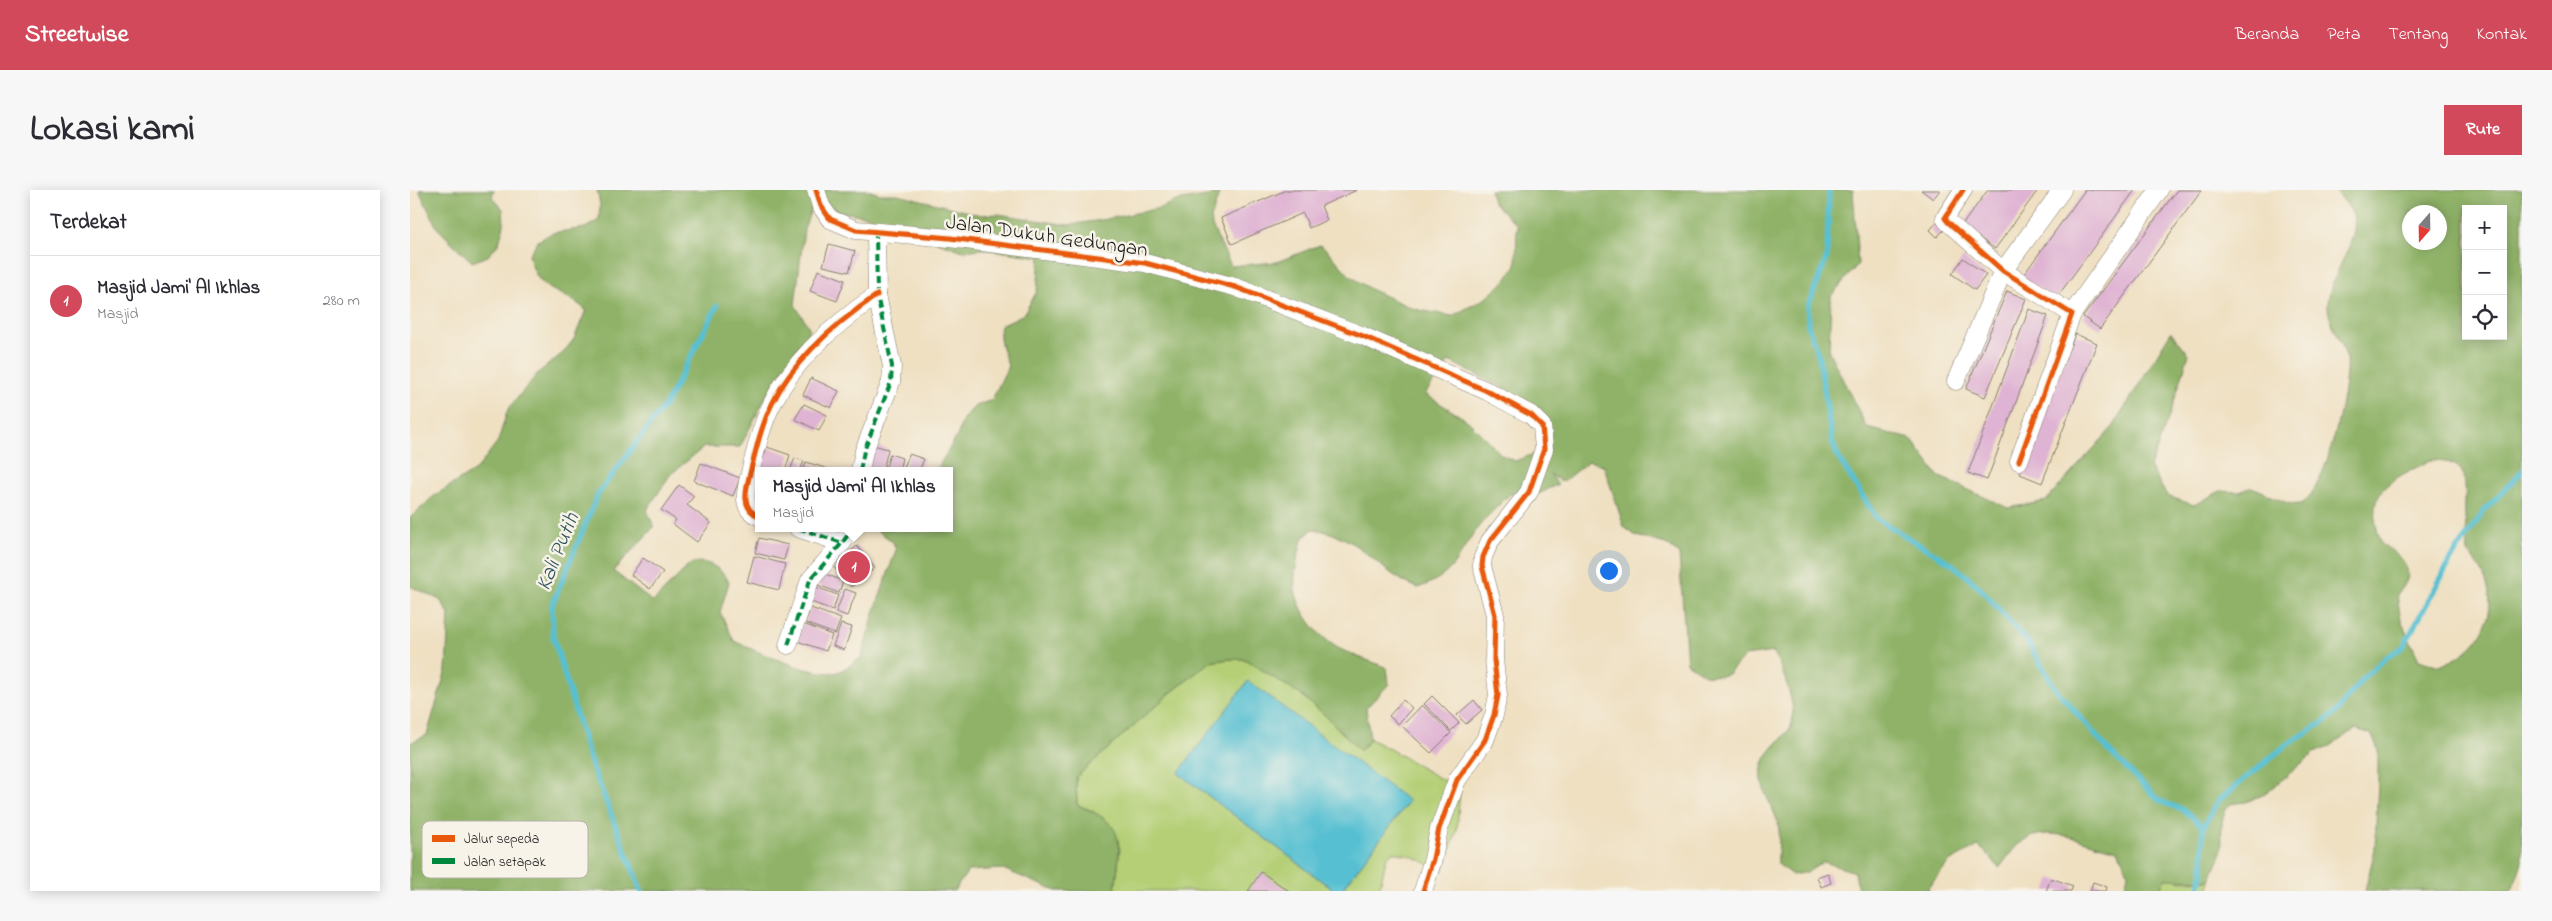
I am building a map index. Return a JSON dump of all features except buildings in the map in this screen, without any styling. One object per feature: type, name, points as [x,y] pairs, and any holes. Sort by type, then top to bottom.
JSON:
[{"type":"street","name":"Jalan Dukuh Gedungan","points":[[816,190],[821,206],[830,219],[845,227],[876,232],[950,238],[1145,263],[1235,287],[1363,336],[1487,391],[1531,415],[1542,426],[1544,449],[1529,492],[1490,541],[1483,557],[1482,566],[1495,615],[1494,660],[1498,695],[1494,715],[1485,740],[1457,780],[1439,829],[1433,859],[1422,891]]},
{"type":"street","points":[[1962,190],[1945,218],[2003,271],[2072,314]]},
{"type":"street","points":[[1956,381],[2003,271],[2062,190]]},
{"type":"street","points":[[2019,461],[2072,314],[2160,190]]},
{"type":"street","points":[[861,467],[864,451],[891,382],[892,366],[877,295],[876,232]]},
{"type":"street","points":[[755,513],[747,506],[747,485],[765,422],[781,387],[807,354],[851,314],[877,295]]},
{"type":"street","points":[[810,532],[842,543]]},
{"type":"street","points":[[788,645],[810,580],[850,532]]},
{"type":"green space","points":[[419,190],[494,190],[492,197],[503,209],[504,225],[499,243],[488,256],[472,262],[437,228]]},
{"type":"green space","points":[[597,190],[867,190],[880,194],[897,194],[981,215],[998,214],[1068,225],[1102,220],[1160,208],[1176,201],[1219,194],[1211,218],[1212,226],[1231,266],[1277,262],[1320,245],[1327,250],[1349,275],[1370,289],[1414,309],[1452,316],[1486,298],[1506,280],[1516,265],[1517,225],[1493,202],[1490,190],[1853,190],[1858,264],[1831,296],[1829,352],[1867,428],[1911,439],[1938,476],[2008,508],[2046,501],[2113,427],[2171,332],[2189,354],[2172,408],[2150,467],[2167,496],[2194,505],[2220,491],[2240,492],[2250,487],[2284,502],[2297,504],[2302,503],[2311,494],[2320,478],[2334,436],[2344,390],[2346,358],[2328,308],[2332,284],[2349,248],[2354,225],[2353,215],[2335,190],[2522,190],[2522,862],[2512,891],[2365,891],[2375,849],[2378,749],[2371,734],[2356,729],[2329,747],[2314,753],[2265,794],[2246,802],[2230,804],[2222,822],[2221,854],[2210,880],[2165,879],[2158,891],[2125,891],[2128,872],[2118,850],[2081,839],[2054,834],[2030,837],[2016,846],[1999,868],[1990,856],[1978,846],[1949,862],[1928,888],[1929,891],[1858,891],[1855,872],[1823,862],[1808,872],[1792,875],[1778,864],[1778,822],[1765,792],[1762,776],[1762,768],[1766,757],[1788,731],[1792,723],[1793,714],[1789,692],[1774,652],[1745,656],[1728,674],[1721,676],[1705,675],[1687,663],[1679,554],[1666,544],[1636,536],[1624,527],[1604,466],[1589,461],[1562,482],[1550,474],[1558,484],[1541,493],[1510,494],[1472,535],[1450,569],[1432,582],[1418,588],[1390,573],[1345,539],[1331,533],[1313,529],[1302,539],[1296,570],[1295,589],[1305,616],[1318,632],[1332,644],[1346,652],[1387,668],[1389,684],[1366,708],[1370,739],[1360,751],[1326,716],[1301,695],[1245,659],[1210,662],[1168,695],[1076,777],[1077,805],[1094,812],[1106,820],[1113,828],[1117,837],[1119,848],[1115,891],[1056,891],[1003,869],[968,871],[954,891],[410,891],[410,743],[427,735],[446,670],[449,614],[440,600],[410,586],[410,518],[434,496],[477,469],[498,441],[508,409],[539,372],[563,353],[574,339],[586,310],[576,302],[543,284],[537,277],[529,254],[538,241],[552,233],[585,228],[599,220],[600,204]],"holes":[[[812,207],[866,216],[963,251],[983,249],[1040,257],[1037,291],[1024,314],[1001,325],[1000,341],[1008,366],[992,400],[975,406],[963,419],[958,434],[938,467],[953,467],[953,532],[879,532],[893,542],[896,550],[861,658],[838,672],[828,673],[815,671],[770,657],[734,641],[720,612],[729,582],[722,572],[707,563],[696,562],[690,564],[653,602],[613,571],[654,527],[647,510],[670,475],[704,447],[740,447],[770,389],[810,329],[795,305],[804,229]],[[1449,361],[1507,390],[1533,407],[1550,448],[1515,461],[1502,455],[1468,421],[1425,394]],[[2434,460],[2458,467],[2464,477],[2468,553],[2478,565],[2484,577],[2490,604],[2488,618],[2475,642],[2461,655],[2440,666],[2419,660],[2401,621],[2397,595],[2406,582],[2407,570],[2401,559],[2381,544],[2375,519],[2375,509],[2381,492],[2397,478],[2428,462]]]},
{"type":"green space","points":[[1245,659],[1301,695],[1326,716],[1360,751],[1370,739],[1460,789],[1457,830],[1443,871],[1409,855],[1392,852],[1386,859],[1379,891],[1341,891],[1409,801],[1178,773],[1335,891],[1115,891],[1120,848],[1093,811],[1077,805],[1076,777],[1168,695],[1210,662]]},
{"type":"green space","points":[[2174,878],[2181,881],[2210,880],[2209,891],[2158,891],[2165,879]]},
{"type":"water","points":[[1248,681],[1409,801],[1341,891],[1335,891],[1178,773]]},
{"type":"waterway","points":[[1829,190],[1827,257],[1808,306],[1808,326],[1819,357],[1832,441],[1838,457],[1877,519],[1952,564],[1979,587],[2027,641],[2055,688],[2109,751],[2160,801],[2184,810],[2203,827]]},
{"type":"waterway","name":"Kali Putih","points":[[641,891],[589,758],[553,636],[552,605],[598,494],[667,402],[717,306]]},
{"type":"waterway","points":[[2203,827],[2219,800],[2285,746],[2333,716],[2364,677],[2388,656],[2403,647],[2453,556],[2484,511],[2522,471]]},
{"type":"waterway","points":[[2198,891],[2203,871],[2203,827]]},
{"type":"marked path","points":[[861,467],[864,451],[891,382],[892,366],[877,295],[876,232]]},
{"type":"marked path","points":[[810,532],[842,543],[850,532]]},
{"type":"marked path","points":[[788,645],[810,580],[842,543]]},
{"type":"cycle path","points":[[816,190],[821,206],[830,219],[856,230],[950,238],[1145,263],[1235,287],[1363,336],[1487,391],[1531,415],[1542,426],[1544,449],[1529,492],[1490,541],[1483,557],[1482,566],[1495,615],[1494,660],[1498,695],[1494,715],[1485,740],[1457,780],[1439,829],[1433,859],[1423,891]]},
{"type":"cycle path","points":[[1963,190],[1945,218],[1948,222],[2003,271],[2072,314],[2019,461]]},
{"type":"cycle path","points":[[755,514],[749,509],[747,504],[748,479],[759,438],[772,404],[792,372],[817,343],[877,295]]},
{"type":"place","name":"Masjid Jami' Al Ikhlas","points":[[854,567]]}]
